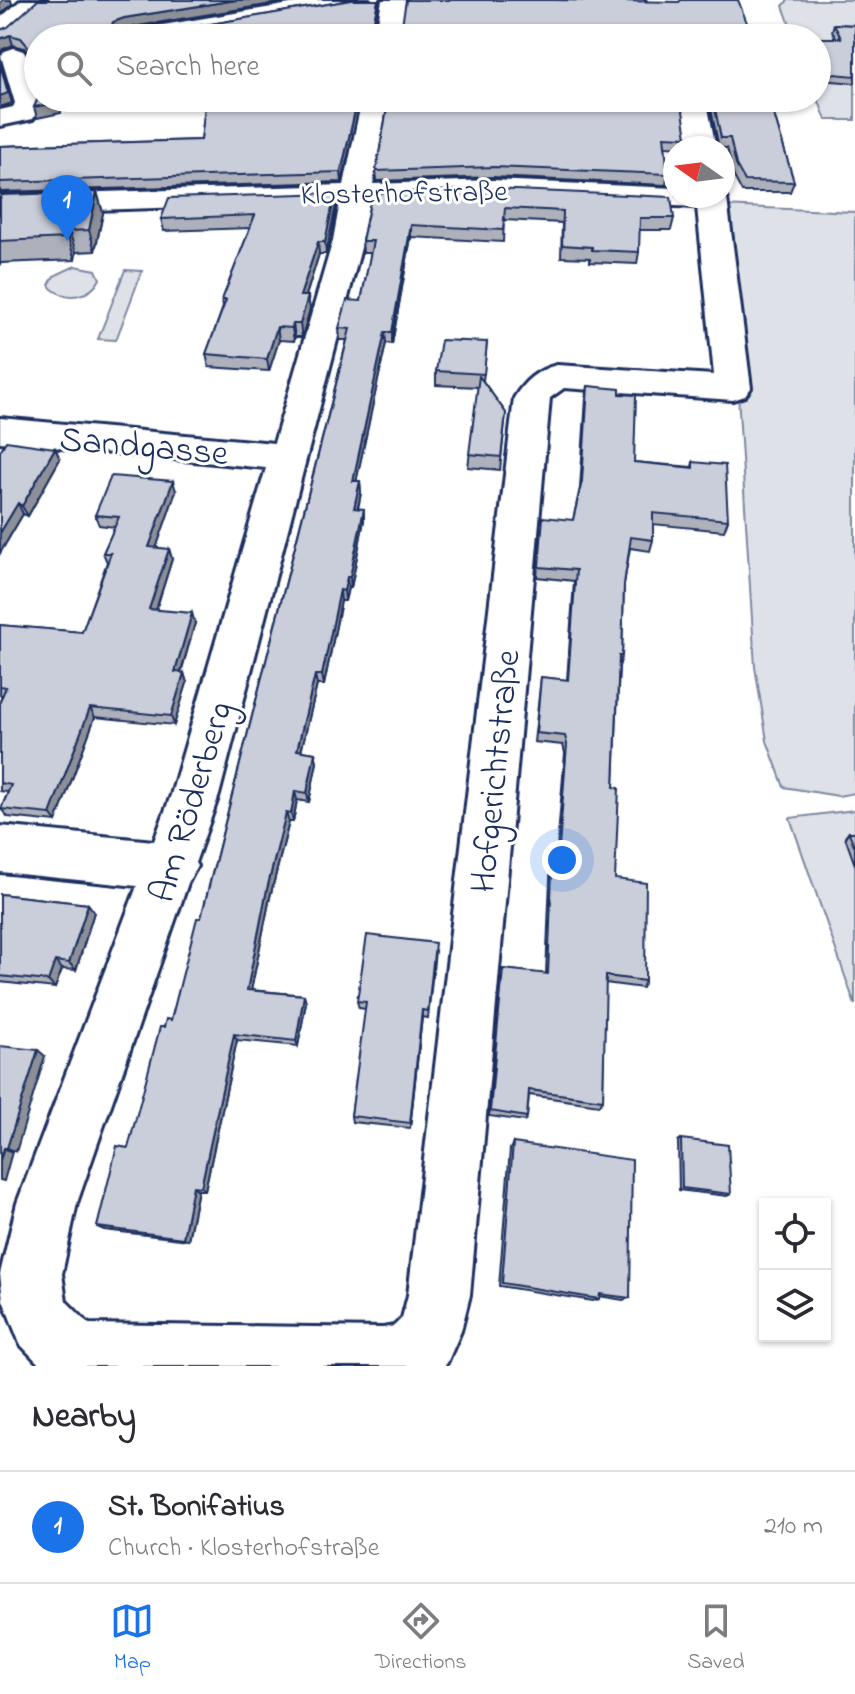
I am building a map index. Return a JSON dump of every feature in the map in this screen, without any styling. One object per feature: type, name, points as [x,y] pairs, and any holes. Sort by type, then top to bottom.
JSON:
[{"type":"street","points":[[0,30],[35,0]]},
{"type":"street","points":[[212,24],[357,0]]},
{"type":"street","points":[[390,24],[394,0]]},
{"type":"street","points":[[556,0],[652,3]]},
{"type":"street","points":[[17,56],[24,86]]},
{"type":"street","name":"Am Röderberg","points":[[372,112],[348,240],[195,795],[172,866],[47,1203],[31,1274],[34,1300],[42,1322],[69,1349],[88,1356],[383,1360],[401,1359],[420,1349]]},
{"type":"street","points":[[696,112],[700,136]]},
{"type":"street","name":"Klosterhofstraße","points":[[0,204],[358,192],[538,190],[663,196]]},
{"type":"street","name":"Hofgerichtstraße","points":[[420,1349],[432,1325],[439,1295],[532,398],[537,389],[557,376],[733,388],[713,208]]},
{"type":"street","name":"Sandgasse","points":[[0,430],[287,457]]},
{"type":"street","points":[[0,849],[172,866]]},
{"type":"shaded area","points":[[788,0],[855,0],[855,120],[826,120],[823,112],[831,112],[831,24],[790,24],[783,6]]},
{"type":"shaded area","points":[[722,208],[855,212],[855,793],[838,796],[784,787],[767,741],[755,667],[735,346]]},
{"type":"shaded area","points":[[75,266],[96,270],[100,279],[96,285],[85,293],[72,296],[52,289],[49,285],[54,276]]},
{"type":"shaded area","points":[[125,270],[142,271],[116,340],[98,339]]},
{"type":"shaded area","points":[[855,810],[855,1005],[790,818]]},
{"type":"building","points":[[38,0],[236,0],[124,18],[112,24],[24,24],[24,42],[10,35],[0,39],[0,30],[8,27]]},
{"type":"building","points":[[351,0],[378,0],[373,24],[211,24]]},
{"type":"building","points":[[406,0],[738,0],[747,24],[402,24]]},
{"type":"building","points":[[834,24],[855,25],[855,76],[831,74],[831,38],[841,38]]},
{"type":"building","points":[[0,64],[8,93],[0,96]]},
{"type":"building","points":[[204,112],[355,112],[341,172],[0,182],[0,146],[201,140]]},
{"type":"building","points":[[387,112],[683,112],[687,136],[663,136],[663,174],[494,167],[376,171]]},
{"type":"building","points":[[716,112],[773,112],[794,182],[745,181],[736,165],[735,136],[721,136]]},
{"type":"building","points":[[494,189],[663,197],[663,208],[673,208],[674,218],[640,218],[639,252],[562,245],[563,211],[505,208],[503,230],[411,225],[392,332],[385,332],[353,481],[360,481],[354,508],[364,509],[350,577],[347,577],[344,591],[340,590],[322,675],[315,675],[297,750],[315,753],[307,793],[295,791],[291,814],[286,813],[247,990],[304,995],[296,1041],[234,1034],[201,1187],[193,1186],[183,1238],[97,1227],[117,1146],[128,1148],[160,1027],[164,1027],[166,1019],[171,1020],[197,918],[201,918],[350,329],[339,328],[347,300],[361,301],[373,241],[362,241],[372,193]]},
{"type":"building","points":[[97,192],[89,230],[69,231],[68,238],[0,241],[2,195]]},
{"type":"building","points":[[335,193],[325,242],[318,242],[300,296],[308,296],[300,324],[293,324],[292,328],[277,327],[267,359],[206,354],[226,300],[222,300],[255,215],[161,219],[169,198]]},
{"type":"building","points":[[441,340],[487,342],[484,374],[436,371]]},
{"type":"building","points":[[479,376],[506,413],[501,457],[469,454]]},
{"type":"building","points":[[588,386],[620,389],[620,394],[636,395],[634,462],[693,468],[693,462],[725,465],[728,520],[653,513],[653,540],[631,537],[624,584],[622,656],[619,656],[614,787],[619,788],[615,879],[646,883],[645,981],[606,976],[603,1100],[529,1090],[527,1117],[490,1111],[503,969],[548,974],[553,847],[559,848],[567,744],[565,736],[536,733],[541,677],[568,680],[576,570],[539,567],[543,517],[573,520],[582,481]]},
{"type":"building","points":[[6,441],[55,448],[22,506],[18,503],[0,533],[0,451]]},
{"type":"building","points":[[111,476],[173,481],[149,547],[169,549],[149,609],[192,613],[175,672],[184,673],[171,716],[90,708],[50,814],[1,809],[11,785],[0,783],[0,701],[6,687],[0,686],[0,625],[82,632],[111,553],[103,553],[119,517],[95,515]]},
{"type":"building","points":[[849,832],[855,832],[855,848]]},
{"type":"building","points":[[0,894],[88,904],[69,963],[55,961],[48,981],[0,976]]},
{"type":"building","points":[[367,935],[435,943],[428,1011],[422,1010],[410,1123],[351,1116],[366,1002],[357,1001]]},
{"type":"building","points":[[0,1046],[38,1050],[7,1148],[4,1148],[0,1160]]},
{"type":"building","points":[[681,1139],[728,1145],[731,1194],[682,1188]]},
{"type":"building","points":[[513,1143],[632,1160],[630,1298],[600,1294],[599,1299],[502,1283]]},
{"type":"place","name":"St. Bonifatius","points":[[67,241]]}]
